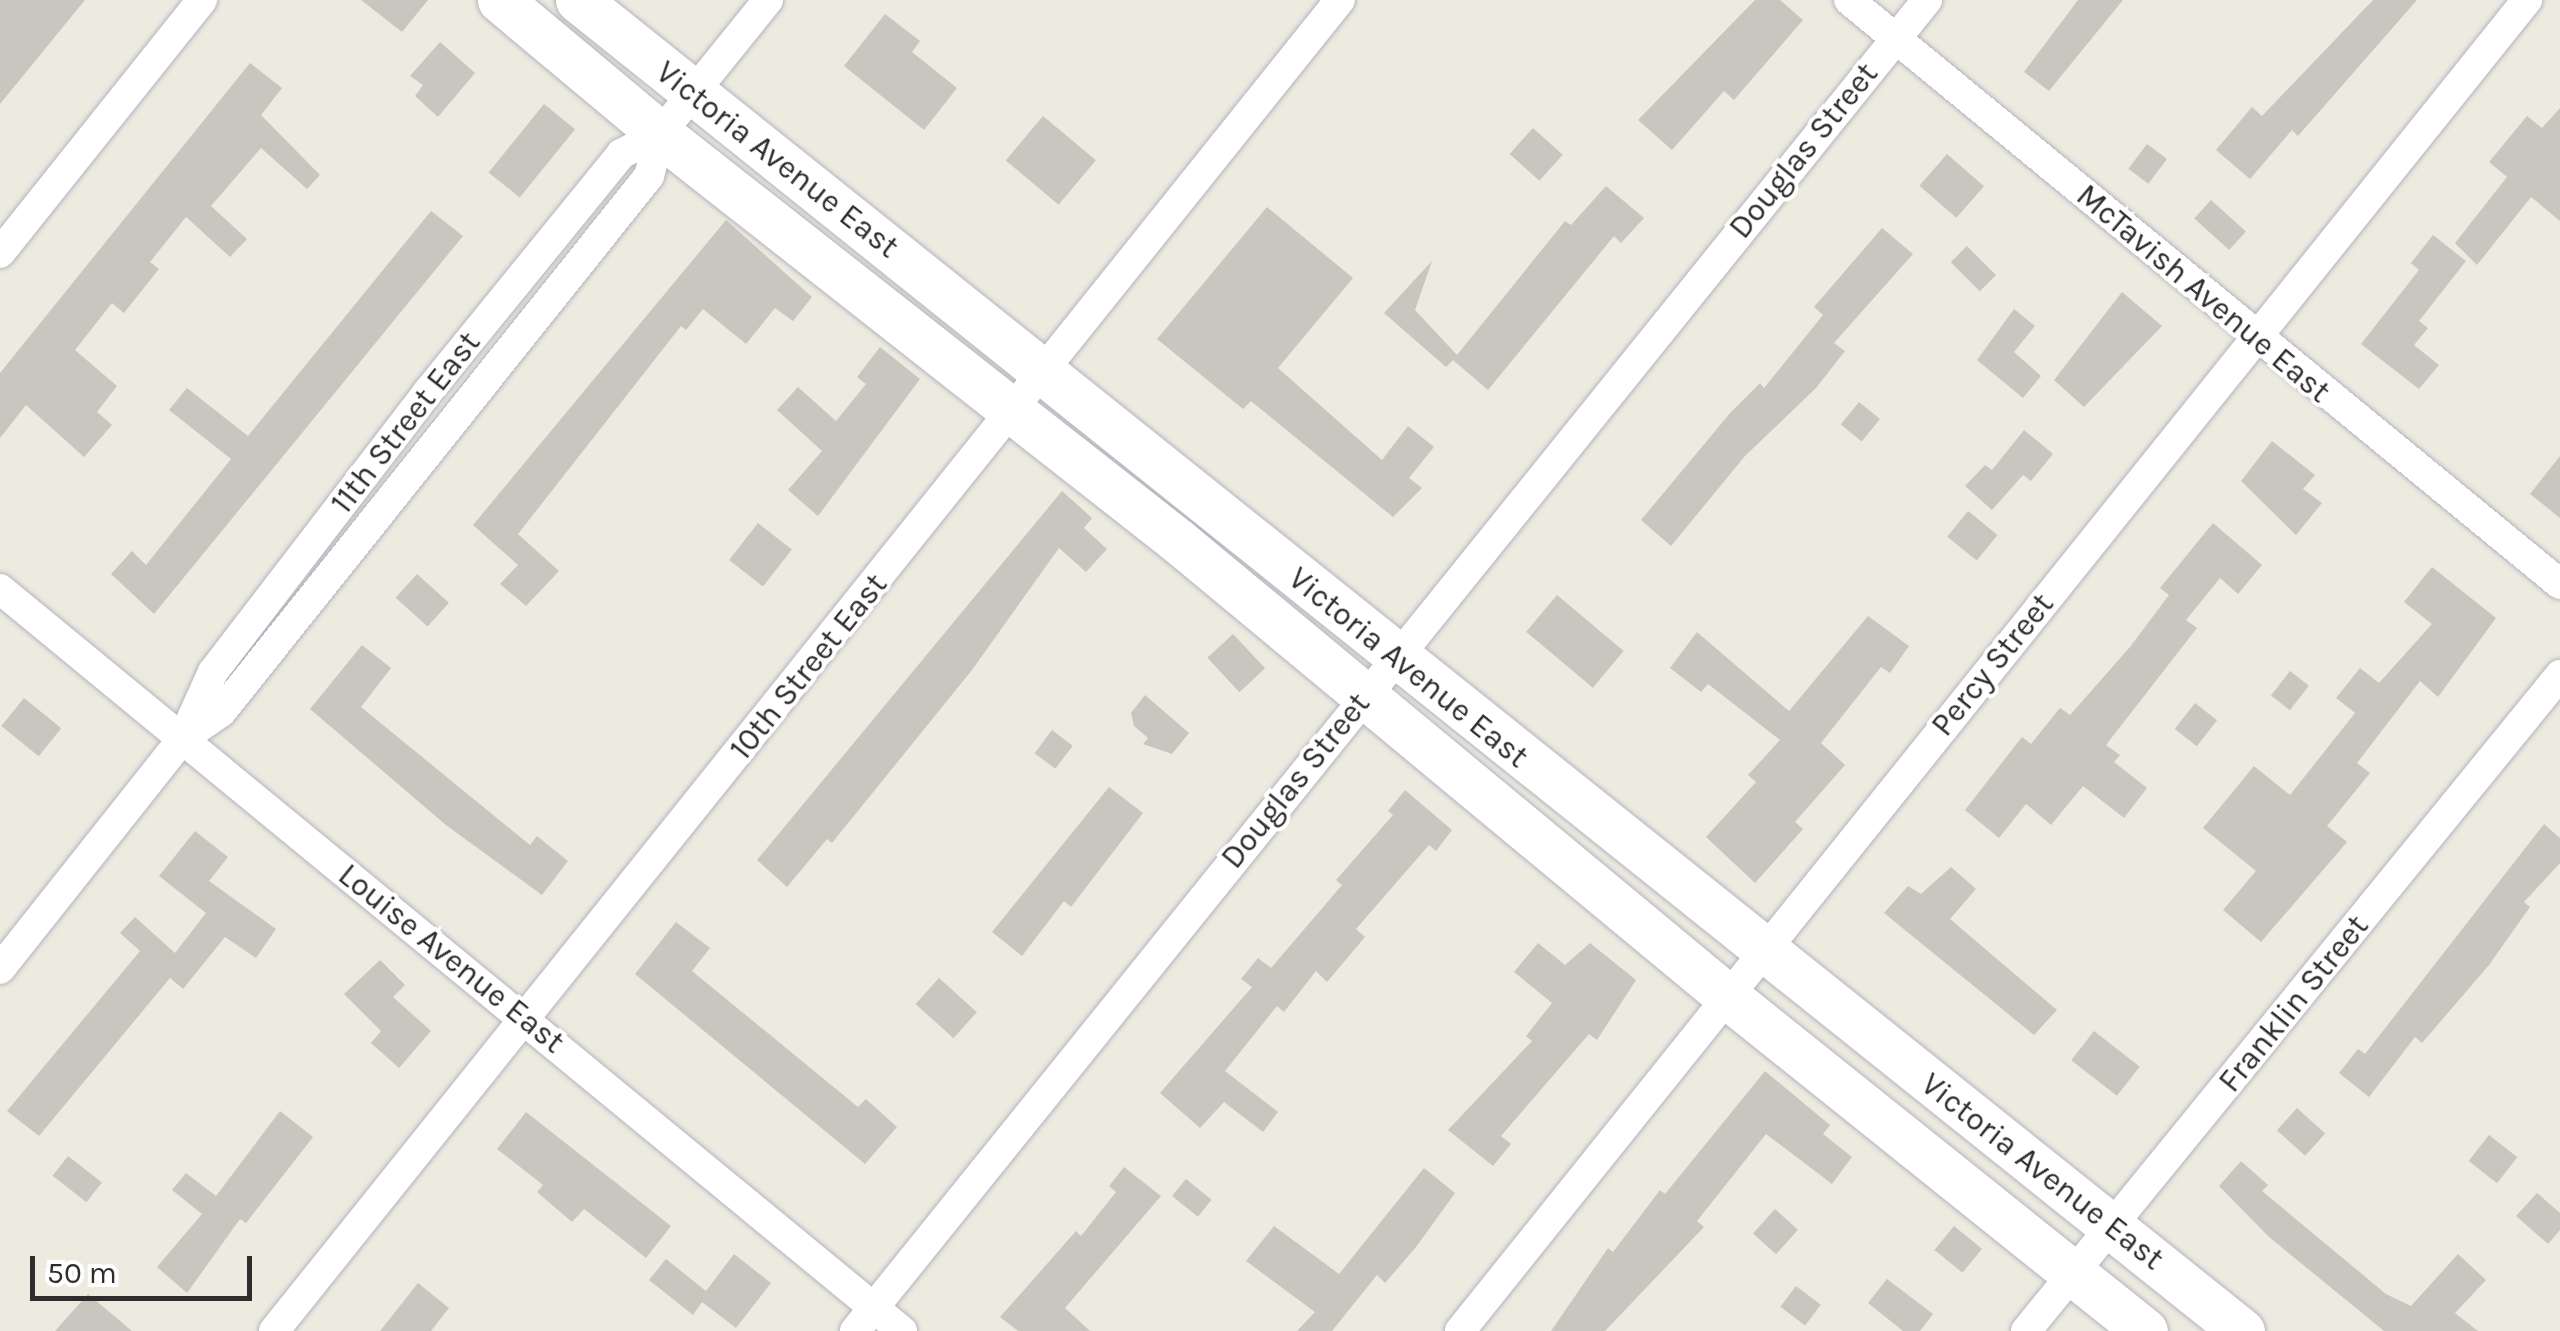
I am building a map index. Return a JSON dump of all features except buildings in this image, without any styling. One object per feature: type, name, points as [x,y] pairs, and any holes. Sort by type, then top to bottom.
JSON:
[{"type":"main road","name":"Victoria Avenue East","points":[[500,0],[660,134],[1365,694],[1728,997],[2145,1331]]},
{"type":"main road","name":"Victoria Avenue East","points":[[578,0],[691,94],[1046,369],[1394,658],[2242,1331]]},
{"type":"street","points":[[0,253],[202,0]]},
{"type":"street","name":"11th Street East","points":[[0,969],[183,738],[212,672],[427,393],[621,154],[660,134],[768,0]]},
{"type":"street","name":"10th Street East","points":[[274,1331],[527,1022],[1340,0]]},
{"type":"street","name":"McTavish Avenue East","points":[[1849,0],[2255,338],[2560,584]]},
{"type":"street","name":"Douglas Street","points":[[864,1320],[1927,0]]},
{"type":"street","name":"Percy Street","points":[[1460,1331],[1728,997],[1760,950],[2528,0]]},
{"type":"street","name":"Louise Avenue East","points":[[0,589],[527,1022],[864,1320],[902,1331]]},
{"type":"street","name":"Franklin Street","points":[[2026,1331],[2560,675]]}]
